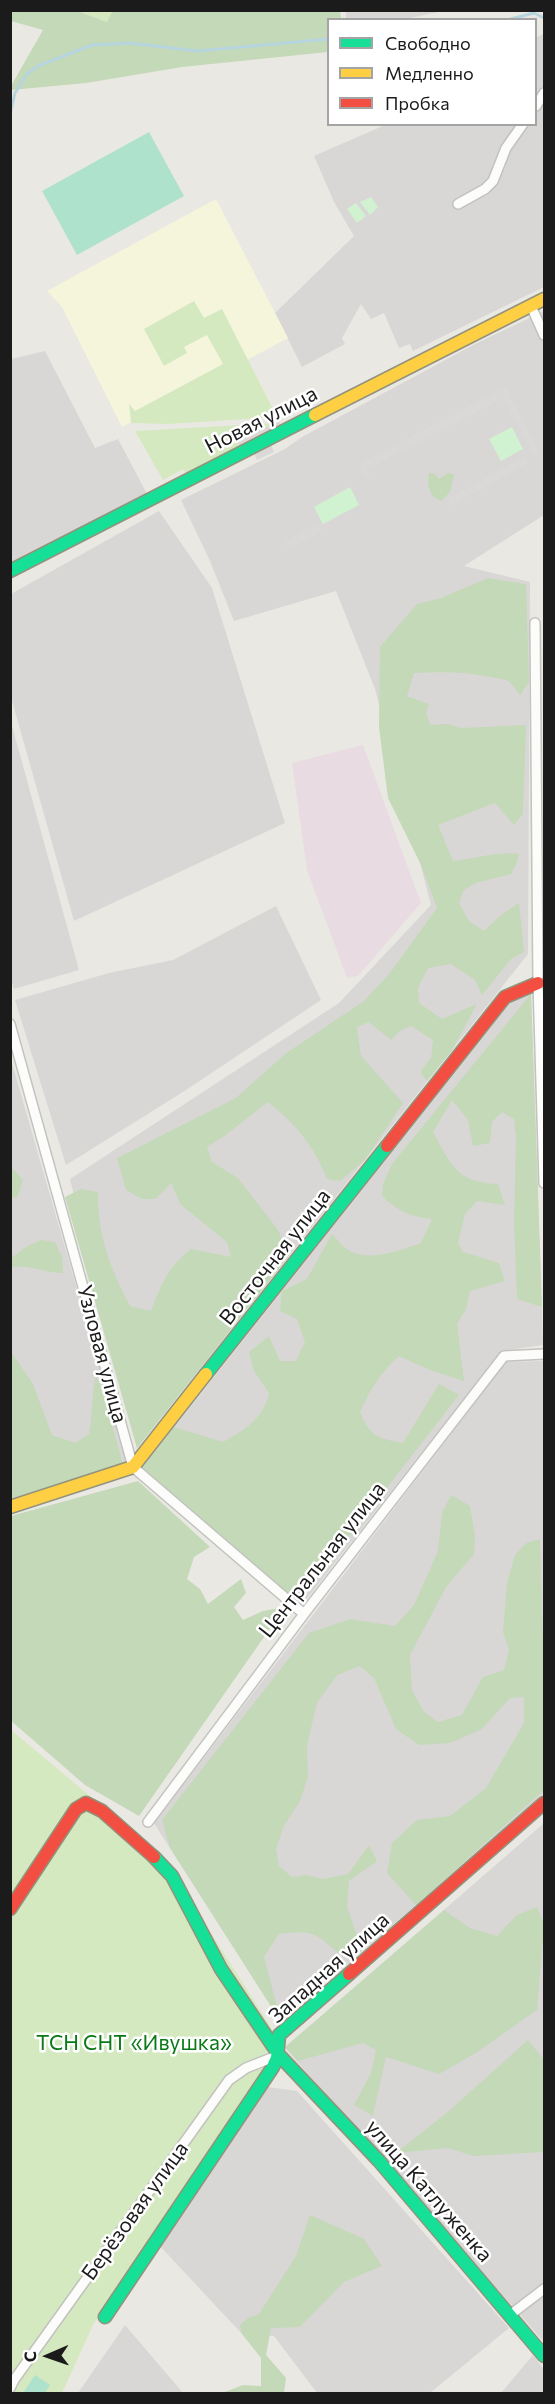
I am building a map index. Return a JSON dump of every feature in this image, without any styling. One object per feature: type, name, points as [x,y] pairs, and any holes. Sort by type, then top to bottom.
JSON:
[{"type":"street","points":[[458,204],[485,189],[494,181],[506,148],[522,126]]},
{"type":"street","name":"Новая улица","points":[[10,571],[544,299]]},
{"type":"street","points":[[531,306],[544,335]]},
{"type":"street","points":[[535,623],[538,983],[544,1183]]},
{"type":"street","name":"Восточная улица","points":[[133,1467],[505,997],[538,983]]},
{"type":"street","name":"Узловая улица","points":[[10,1024],[133,1467]]},
{"type":"street","name":"Центральная улица","points":[[148,1822],[304,1614],[504,1356],[544,1354]]},
{"type":"street","points":[[10,1507],[133,1467],[304,1614]]},
{"type":"street","name":"Западная улица","points":[[105,2317],[273,2067],[279,2055],[277,2040],[279,2035],[544,1803]]},
{"type":"street","name":"улица Катлуженка","points":[[10,1909],[72,1814],[83,1804],[102,1810],[158,1860],[172,1876],[221,1969],[279,2055],[379,2161],[544,2356]]},
{"type":"street","name":"Берёзовая улица","points":[[10,2388],[110,2244],[229,2080],[239,2071],[279,2055]]},
{"type":"street","points":[[510,2315],[544,2289]]},
{"type":"shaded area","points":[[11,10],[77,11],[107,22],[113,10],[340,10],[341,18],[327,18],[327,52],[182,67],[86,83],[11,90],[11,86],[43,30],[11,21]]},
{"type":"shaded area","points":[[346,10],[443,11],[410,18],[346,18]]},
{"type":"shaded area","points":[[544,34],[544,287],[413,351],[410,344],[399,348],[384,313],[371,319],[361,304],[342,338],[345,344],[302,367],[275,313],[354,236],[334,202],[314,156],[383,126],[537,126],[537,37]]},
{"type":"shaded area","points":[[216,199],[288,338],[122,427],[62,307],[47,291]]},
{"type":"shaded area","points":[[544,311],[544,515],[464,566],[530,582],[528,954],[137,1448],[70,1179],[339,1003],[431,905],[375,689],[336,591],[234,621],[210,561],[181,500],[285,449],[302,437],[475,344]]},
{"type":"shaded area","points":[[45,351],[95,448],[118,439],[147,494],[11,563],[11,359]]},
{"type":"shaded area","points":[[506,387],[541,454],[534,457],[503,398],[367,469],[370,477],[366,479],[359,464]]},
{"type":"shaded area","points":[[279,421],[282,428],[240,448],[237,442]]},
{"type":"shaded area","points":[[271,445],[274,452],[257,460],[254,453]]},
{"type":"shaded area","points":[[525,456],[528,463],[451,506],[447,499]]},
{"type":"shaded area","points":[[429,473],[435,474],[439,479],[448,473],[454,474],[450,492],[441,501],[432,496],[428,485]]},
{"type":"shaded area","points":[[159,511],[212,588],[285,823],[74,921],[11,697],[11,594]]},
{"type":"shaded area","points":[[318,523],[322,531],[289,549],[285,541]]},
{"type":"shaded area","points":[[488,578],[526,584],[529,682],[520,695],[509,681],[497,678],[462,673],[414,673],[407,696],[429,704],[426,712],[430,725],[448,724],[462,728],[526,725],[523,814],[514,825],[495,803],[438,825],[453,861],[494,854],[519,854],[511,874],[476,883],[464,890],[459,903],[469,921],[484,931],[501,915],[519,903],[524,952],[511,959],[482,995],[475,980],[451,964],[428,968],[418,988],[419,1003],[442,1019],[477,1004],[451,1052],[427,1081],[420,1072],[431,1058],[433,1040],[411,1026],[400,1031],[391,1040],[369,1022],[357,1027],[361,1056],[403,1103],[365,1160],[340,1181],[327,1179],[303,1136],[268,1102],[207,1147],[212,1162],[238,1178],[278,1230],[289,1256],[137,1448],[65,1197],[81,1189],[98,1192],[100,1222],[106,1251],[130,1306],[151,1311],[166,1277],[176,1263],[191,1249],[231,1257],[227,1242],[181,1205],[171,1183],[156,1199],[142,1199],[126,1190],[117,1158],[236,1098],[285,1054],[364,1001],[390,973],[437,908],[421,865],[388,798],[379,727],[380,647],[417,604],[441,598]]},
{"type":"shaded area","points":[[11,722],[79,970],[14,989],[10,975]]},
{"type":"shaded area","points":[[363,745],[421,903],[358,976],[347,978],[307,870],[292,763]]},
{"type":"shaded area","points":[[276,906],[321,1000],[183,1092],[66,1165],[15,1000],[109,973],[173,960]]},
{"type":"shaded area","points":[[531,994],[543,1345],[501,1351],[302,1605],[142,1468],[511,1002]]},
{"type":"shaded area","points":[[531,994],[542,1307],[517,1299],[514,1119],[502,1112],[492,1122],[490,1143],[473,1146],[468,1120],[452,1100],[433,1132],[451,1163],[464,1176],[484,1183],[498,1184],[505,1205],[477,1201],[465,1214],[458,1243],[463,1252],[499,1263],[505,1281],[470,1291],[466,1309],[457,1324],[464,1381],[430,1370],[399,1356],[376,1382],[360,1412],[367,1427],[376,1435],[403,1443],[439,1384],[459,1395],[298,1602],[142,1468],[174,1427],[223,1442],[258,1417],[269,1393],[254,1371],[249,1352],[269,1336],[280,1361],[296,1361],[305,1342],[297,1319],[280,1311],[282,1291],[307,1279],[332,1234],[347,1250],[367,1255],[386,1254],[421,1243],[432,1219],[399,1210],[382,1196],[383,1184],[392,1164]]},
{"type":"shaded area","points":[[10,1056],[127,1463],[11,1500],[10,1500]]},
{"type":"shaded area","points":[[11,1167],[23,1180],[17,1198],[11,1197]]},
{"type":"shaded area","points":[[41,1240],[55,1242],[62,1257],[63,1273],[11,1267],[11,1258]]},
{"type":"shaded area","points":[[10,1350],[33,1384],[52,1435],[75,1443],[89,1434],[96,1376],[104,1395],[123,1465],[11,1498]]},
{"type":"shaded area","points":[[543,1361],[544,1793],[281,2022],[154,1823],[506,1362]]},
{"type":"shaded area","points":[[138,1481],[210,1547],[194,1557],[187,1579],[200,1589],[208,1604],[241,1579],[246,1593],[234,1607],[243,1620],[263,1611],[285,1607],[139,1816],[85,1785],[10,1720],[11,1516]]},
{"type":"shaded area","points":[[451,1495],[470,1506],[475,1536],[474,1554],[446,1587],[410,1655],[412,1690],[424,1712],[438,1722],[462,1715],[483,1677],[504,1670],[509,1650],[503,1632],[507,1583],[515,1555],[526,1543],[540,1539],[544,1790],[416,1905],[387,1873],[392,1843],[417,1820],[450,1816],[486,1788],[524,1723],[524,1697],[510,1698],[482,1729],[450,1743],[419,1745],[396,1729],[374,1678],[360,1666],[337,1675],[317,1703],[307,1745],[308,1777],[300,1801],[284,1826],[276,1849],[279,1866],[292,1877],[306,1875],[323,1879],[348,1874],[369,1845],[377,1861],[349,1881],[347,1906],[359,1942],[342,1956],[314,1935],[300,1932],[279,1934],[264,1957],[281,2022],[170,1848],[162,1820],[309,1633],[350,1619],[395,1626],[414,1605],[438,1551],[442,1513]]},
{"type":"shaded area","points":[[544,1823],[544,2342],[285,2048]]},
{"type":"shaded area","points":[[537,1907],[544,1925],[537,2010],[476,2053],[439,2074],[386,2057],[373,2116],[354,2105],[371,2073],[376,2050],[363,2043],[298,2061],[285,2047],[444,1910],[470,1928],[497,1936],[517,1915]]},
{"type":"shaded area","points":[[528,2040],[544,2060],[544,2152],[473,2156],[448,2148],[396,2153],[449,2111]]},
{"type":"shaded area","points":[[268,2087],[297,2091],[509,2328],[430,2393],[317,2393],[274,2336],[242,2334],[159,2245]]},
{"type":"shaded area","points":[[310,2215],[364,2239],[382,2266],[344,2282],[300,2327],[271,2328],[266,2355],[286,2378],[284,2393],[222,2393],[243,2385],[261,2386],[261,2358],[242,2334],[240,2325],[248,2318],[259,2314],[296,2256]]},
{"type":"shaded area","points":[[125,2325],[183,2393],[78,2393]]},
{"type":"shaded area","points":[[533,2355],[544,2370],[544,2393],[501,2393]]},
{"type":"green space","points":[[77,11],[113,11],[107,22]]},
{"type":"green space","points":[[149,132],[184,196],[77,255],[42,191]]},
{"type":"green space","points":[[371,197],[378,207],[370,215],[360,202]]},
{"type":"green space","points":[[356,203],[366,216],[357,223],[347,209]]},
{"type":"green space","points":[[194,301],[204,318],[222,309],[277,417],[168,424],[131,423],[129,404],[135,411],[223,364],[207,335],[184,347],[187,353],[164,366],[144,329]]},
{"type":"green space","points":[[276,423],[237,441],[240,448],[187,475],[183,469],[163,480],[135,431]]},
{"type":"green space","points":[[512,427],[523,449],[501,461],[489,439]]},
{"type":"green space","points":[[350,487],[359,505],[323,524],[314,507]]},
{"type":"green space","name":"ТСН СНТ «Ивушка»","points":[[10,1729],[152,1848],[172,1872],[274,2032],[267,2051],[268,2067],[93,2325],[62,2393],[11,2393]]},
{"type":"green space","points":[[35,2375],[50,2385],[45,2393],[23,2393]]},
{"type":"waterway","points":[[515,18],[534,13],[544,18]]},
{"type":"waterway","points":[[10,114],[15,93],[27,74],[38,66],[92,45],[129,43],[198,51],[327,39]]},
{"type":"traffic: fast","points":[[10,571],[315,415]]},
{"type":"traffic: fast","points":[[206,1374],[387,1146]]},
{"type":"traffic: fast","points":[[154,1857],[172,1876],[221,1969],[279,2055],[379,2161],[544,2356]]},
{"type":"traffic: fast","points":[[105,2317],[273,2067],[277,2058],[279,2035],[349,1974]]},
{"type":"traffic: slow","points":[[315,415],[544,299]]},
{"type":"traffic: slow","points":[[10,1507],[133,1467],[206,1374]]},
{"type":"traffic: jam","points":[[387,1146],[505,997],[538,983]]},
{"type":"traffic: jam","points":[[10,1909],[76,1809],[86,1803],[102,1811],[154,1857]]},
{"type":"traffic: jam","points":[[349,1974],[544,1803]]}]
